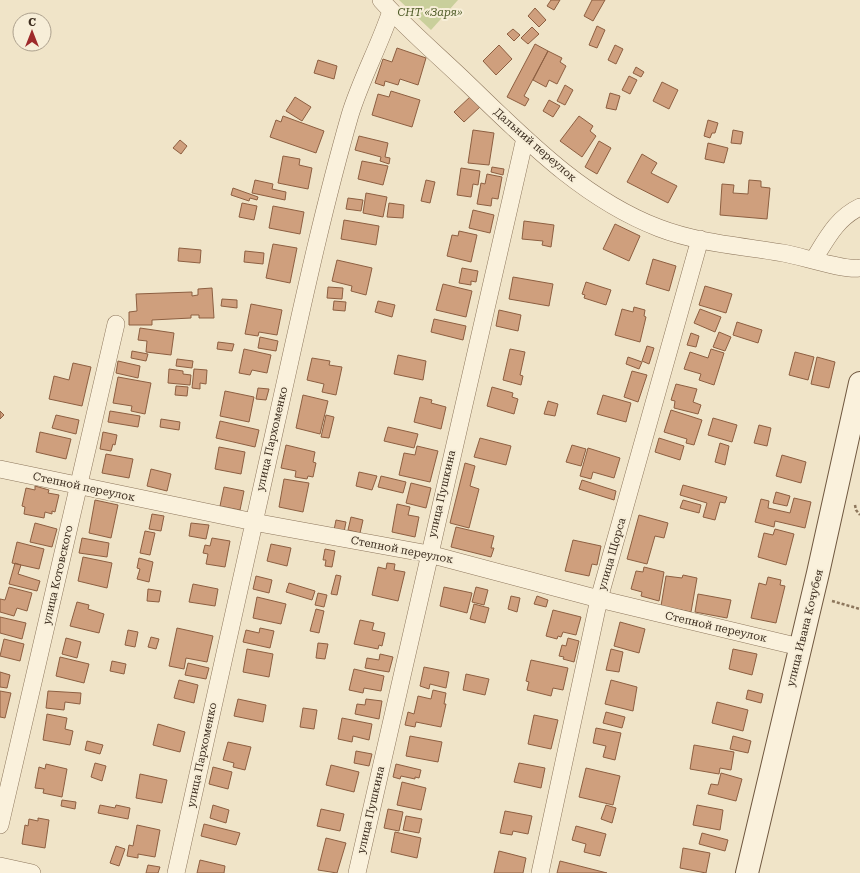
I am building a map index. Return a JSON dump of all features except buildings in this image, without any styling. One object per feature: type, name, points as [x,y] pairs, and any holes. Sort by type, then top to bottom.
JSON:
[{"type":"street","name":"Дальний переулок","points":[[386,6],[525,138],[570,178],[620,209],[660,228],[700,239],[814,259],[840,266]]},
{"type":"street","name":"улица Пархоменко","points":[[176,873],[298,327],[350,115],[365,72],[384,33],[386,6]]},
{"type":"street","name":"улица Пушкина","points":[[356,873],[428,554],[525,138]]},
{"type":"street","points":[[814,259],[834,226],[851,211],[860,207]]},
{"type":"street","name":"улица Щорса","points":[[540,873],[599,598],[700,239]]},
{"type":"street","points":[[840,266],[860,268]]},
{"type":"street","points":[[840,266],[854,275],[860,282]]},
{"type":"street","name":"улица Котовского","points":[[0,825],[116,324]]},
{"type":"street","name":"улица Ивана Кочубея","points":[[747,873],[860,383]]},
{"type":"street","name":"Степной переулок","points":[[0,469],[254,522],[428,554],[599,598],[800,647]]},
{"type":"street","points":[[0,866],[32,873]]},
{"type":"path","points":[[812,596],[860,609]]},
{"type":"green space","name":"СНТ «Заря»","points":[[399,0],[458,0],[431,30]]}]
